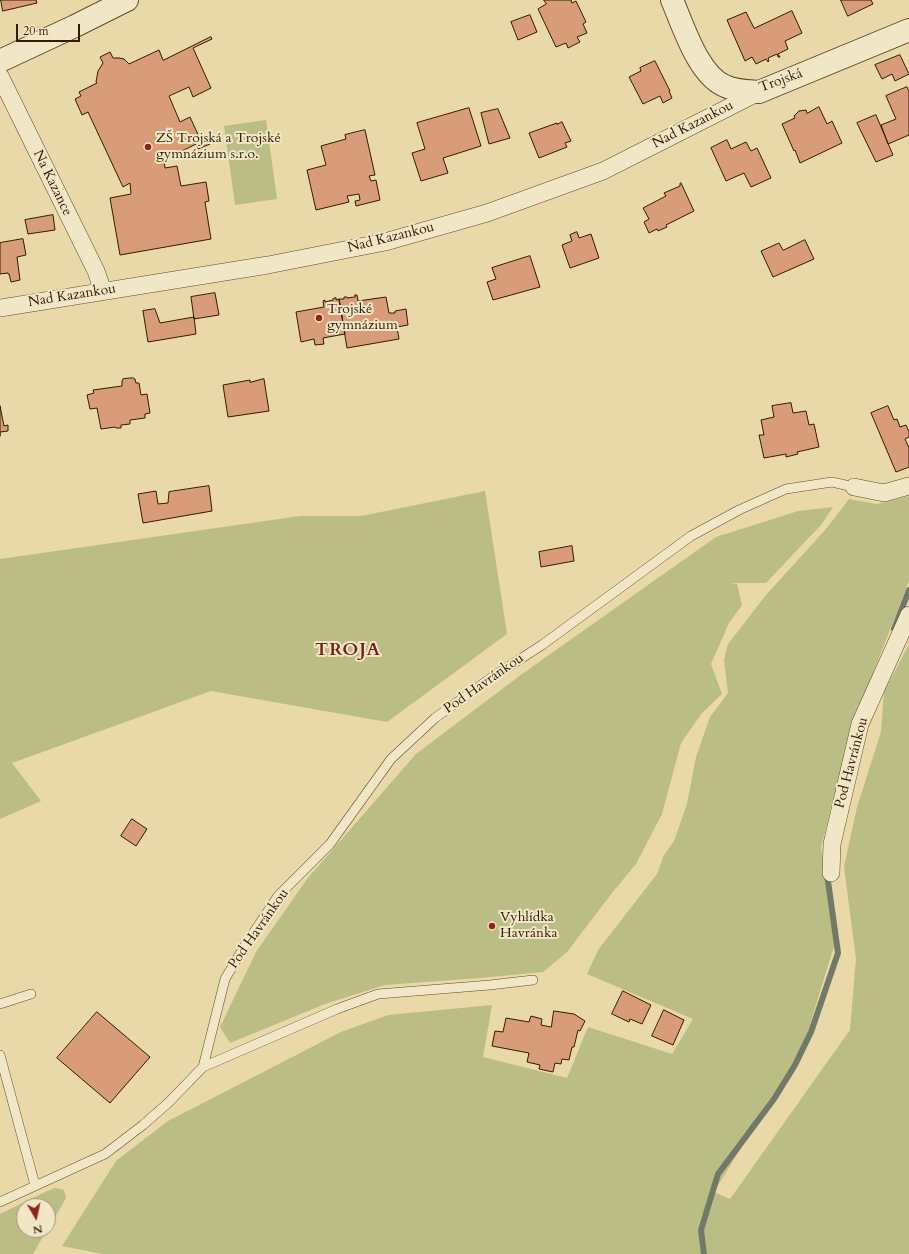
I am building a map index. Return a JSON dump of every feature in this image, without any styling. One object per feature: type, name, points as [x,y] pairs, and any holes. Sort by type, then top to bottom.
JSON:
[{"type":"street","points":[[0,61],[127,0]]},
{"type":"street","name":"Trojská","points":[[672,0],[699,62],[716,80],[725,86],[737,90],[759,92],[909,30]]},
{"type":"street","name":"Na Kazance","points":[[0,76],[96,271],[104,291]]},
{"type":"street","name":"Nad Kazankou","points":[[0,308],[268,265],[377,244],[487,213],[603,171],[759,92]]},
{"type":"street","name":"Pod Havránkou","points":[[854,487],[884,493],[909,486]]},
{"type":"street","name":"Pod Havránkou","points":[[831,873],[832,844],[860,724],[909,615]]},
{"type":"lane","name":"Pod Havránkou","points":[[203,1066],[225,980],[244,947],[278,896],[330,844],[391,758],[435,718],[491,678],[542,645],[692,536],[739,510],[786,489],[832,482],[854,487]]},
{"type":"lane","points":[[0,1202],[105,1154],[158,1112],[203,1066],[337,1009],[378,994],[490,986],[533,980]]},
{"type":"lane","points":[[0,1004],[31,994]]},
{"type":"lane","points":[[0,1055],[36,1185]]},
{"type":"green space","points":[[266,120],[277,199],[235,205],[224,126]]},
{"type":"green space","points":[[485,491],[507,634],[387,722],[211,691],[12,763],[41,801],[0,819],[0,559],[300,516],[361,516]]},
{"type":"green space","points":[[909,496],[909,581],[852,727],[821,847],[834,946],[803,1047],[714,1192],[730,1199],[850,1030],[856,959],[844,867],[857,807],[881,732],[884,692],[909,644],[909,1254],[103,1254],[62,1246],[116,1161],[168,1121],[341,1032],[388,1015],[492,1005],[483,1057],[567,1078],[588,1027],[672,1054],[693,1019],[587,974],[598,950],[657,874],[664,855],[674,841],[687,804],[696,757],[710,717],[728,693],[724,660],[728,644],[766,595],[826,529],[849,499],[877,504]]},
{"type":"green space","points":[[833,507],[821,525],[766,583],[730,583],[737,584],[742,605],[729,623],[711,664],[722,694],[702,713],[681,743],[662,814],[636,864],[567,952],[543,972],[385,985],[325,1004],[230,1043],[220,1027],[256,952],[307,879],[416,754],[522,674],[716,537],[798,511]]},
{"type":"green space","points":[[55,1188],[64,1190],[66,1198],[56,1215],[56,1198],[33,1198]]},
{"type":"green space","points":[[16,1206],[16,1238],[42,1238],[33,1254],[0,1254],[0,1214]]},
{"type":"building","points":[[1,0],[36,0],[37,3],[3,11]]},
{"type":"building","points":[[544,0],[571,0],[572,3],[576,1],[586,22],[583,24],[587,33],[577,37],[580,42],[568,48],[566,43],[556,47],[538,9],[546,4]]},
{"type":"building","points":[[841,0],[871,0],[873,4],[848,16]]},
{"type":"building","points":[[792,11],[802,33],[785,41],[788,49],[778,54],[780,57],[778,57],[777,54],[768,58],[768,62],[766,59],[756,64],[752,57],[745,61],[727,20],[746,12],[754,28]]},
{"type":"building","points":[[530,15],[537,32],[518,40],[511,22]]},
{"type":"building","name":"ZŠ Trojská a Trojské gymnázium s.r.o.","points":[[211,37],[212,39],[193,48],[211,88],[193,97],[189,87],[169,96],[180,122],[190,117],[201,141],[207,138],[210,144],[198,149],[196,144],[164,160],[165,168],[177,166],[181,186],[206,182],[209,201],[205,202],[211,239],[120,255],[110,198],[131,194],[130,183],[123,187],[88,112],[82,115],[75,99],[81,96],[79,92],[97,83],[98,71],[103,63],[100,57],[110,52],[113,58],[124,59],[129,64],[159,50],[163,60]]},
{"type":"building","points":[[900,55],[909,74],[895,81],[892,74],[882,79],[875,65]]},
{"type":"building","points":[[655,61],[672,98],[663,103],[660,96],[643,104],[629,77],[641,71],[640,68]]},
{"type":"building","points":[[907,87],[909,91],[909,135],[888,144],[881,125],[896,119],[886,96]]},
{"type":"building","points":[[819,107],[827,124],[832,121],[842,143],[800,163],[782,124],[795,118],[794,116],[799,111],[806,110],[807,113]]},
{"type":"building","points":[[469,108],[481,146],[443,158],[448,173],[421,181],[412,153],[425,149],[417,123]]},
{"type":"building","points":[[498,109],[510,138],[489,144],[481,113]]},
{"type":"building","points":[[876,115],[893,155],[876,162],[857,123]]},
{"type":"building","points":[[562,122],[571,141],[565,143],[567,147],[539,158],[529,133]]},
{"type":"building","points":[[365,130],[375,175],[369,176],[371,181],[376,180],[380,200],[356,206],[355,201],[360,200],[359,194],[347,196],[349,202],[316,210],[307,170],[326,165],[321,146],[346,139],[345,135]]},
{"type":"building","points":[[727,140],[731,149],[746,142],[751,151],[757,148],[771,178],[751,187],[744,173],[726,181],[711,148]]},
{"type":"building","points":[[681,183],[694,211],[666,225],[667,227],[658,231],[657,229],[649,233],[644,222],[649,219],[643,208],[666,196],[664,193],[680,186]]},
{"type":"building","points":[[53,215],[55,230],[28,234],[25,220]]},
{"type":"building","points":[[577,232],[579,238],[591,234],[599,258],[570,268],[562,245],[572,241],[570,235]]},
{"type":"building","points":[[23,239],[26,255],[17,257],[20,280],[11,282],[8,273],[0,274],[0,243]]},
{"type":"building","points":[[805,240],[814,259],[773,277],[761,251],[779,243],[783,250]]},
{"type":"building","points":[[530,256],[540,287],[493,300],[487,282],[496,279],[492,268]]},
{"type":"building","points":[[215,293],[219,315],[194,319],[191,297]]},
{"type":"building","points":[[355,295],[357,295],[358,301],[386,297],[389,313],[395,313],[395,311],[406,309],[408,325],[397,327],[399,339],[347,348],[339,299],[344,299],[344,297],[355,297]]},
{"type":"building","name":"Trojské gymnázium","points":[[336,298],[336,300],[339,299],[345,334],[323,338],[324,344],[315,345],[314,339],[301,342],[296,312],[324,307],[323,301],[325,300],[325,302]]},
{"type":"building","points":[[155,309],[160,323],[194,317],[196,334],[148,342],[143,311]]},
{"type":"building","points":[[123,379],[135,379],[136,383],[139,383],[141,395],[147,394],[150,413],[145,414],[145,418],[130,420],[130,424],[121,425],[121,428],[115,427],[101,429],[97,408],[90,409],[87,395],[94,393],[93,390],[122,386]]},
{"type":"building","points":[[264,379],[269,411],[228,417],[223,385]]},
{"type":"building","points":[[791,403],[793,413],[806,411],[809,425],[814,424],[819,447],[797,452],[798,454],[786,457],[786,454],[764,458],[759,435],[764,435],[761,420],[774,417],[772,406]]},
{"type":"building","points":[[0,406],[4,426],[8,425],[8,431],[0,432]]},
{"type":"building","points":[[888,406],[894,420],[897,419],[900,427],[906,425],[909,432],[909,437],[905,439],[909,448],[909,467],[896,472],[871,413]]},
{"type":"building","points":[[209,486],[212,511],[143,523],[138,494],[156,491],[158,504],[168,503],[169,492]]},
{"type":"building","points":[[572,546],[574,561],[541,567],[539,552]]},
{"type":"building","points":[[132,819],[147,829],[136,846],[121,836]]},
{"type":"building","points":[[623,991],[651,1005],[642,1024],[630,1019],[629,1022],[612,1014]]},
{"type":"building","points":[[664,1010],[684,1020],[673,1045],[652,1036]]},
{"type":"building","points":[[554,1011],[574,1014],[585,1021],[580,1031],[578,1030],[569,1060],[562,1059],[561,1064],[555,1063],[553,1072],[539,1069],[540,1065],[527,1062],[529,1053],[492,1046],[495,1031],[503,1032],[506,1018],[529,1022],[531,1016],[542,1019],[541,1025],[551,1027]]},
{"type":"building","points":[[97,1012],[150,1057],[110,1103],[57,1058]]},
{"type":"waterway","points":[[894,629],[909,590]]},
{"type":"waterway","points":[[704,1254],[701,1230],[718,1174],[774,1099],[795,1065],[811,1032],[838,953],[827,874]]},
{"type":"place","name":"ZŠ Trojská a Trojské gymnázium s.r.o.","points":[[148,147]]},
{"type":"place","name":"Trojské gymnázium","points":[[319,318]]},
{"type":"place","name":"Vyhlídka Havránka","points":[[492,926]]},
{"type":"district","name":"TROJA","points":[[348,651]]}]
